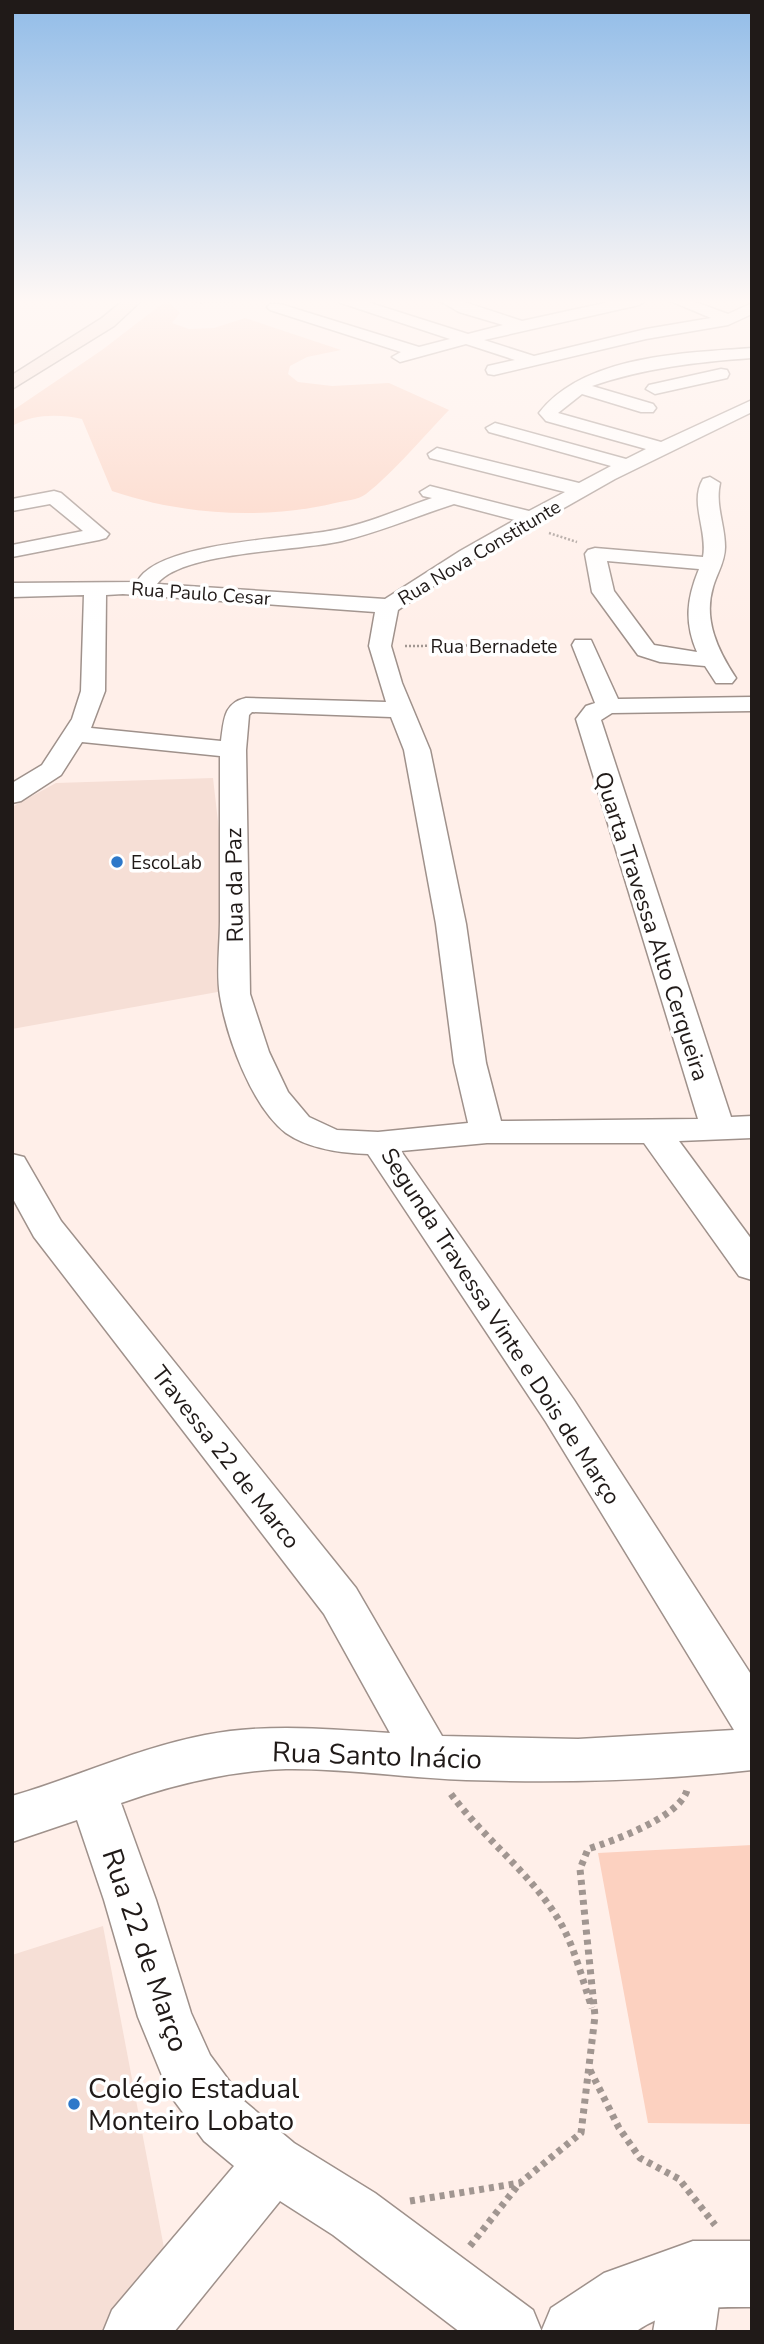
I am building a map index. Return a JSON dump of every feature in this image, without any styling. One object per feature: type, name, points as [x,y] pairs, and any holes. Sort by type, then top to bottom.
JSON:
[{"type":"street","points":[[555,409],[548,415],[661,448]]},
{"type":"street","name":"Rua Nova Constitunte","points":[[487,1132],[470,1063],[451,923],[432,835],[422,771],[417,750],[386,671],[380,646],[389,606],[526,522],[626,465],[743,409]]},
{"type":"street","points":[[495,428],[626,465]]},
{"type":"street","points":[[436,454],[582,490]]},
{"type":"street","points":[[710,483],[705,502],[714,531],[715,551],[699,596],[697,615],[712,660],[749,709]]},
{"type":"street","points":[[427,491],[526,522]]},
{"type":"street","points":[[12,505],[54,497],[99,533],[104,549],[134,589],[172,563],[262,545],[345,534],[452,498]]},
{"type":"street","points":[[12,505],[59,543]]},
{"type":"street","points":[[12,551],[59,543],[104,549]]},
{"type":"street","points":[[712,564],[596,554],[603,592],[646,650],[660,655],[712,660]]},
{"type":"street","points":[[12,794],[52,770],[77,734],[93,691],[95,588]]},
{"type":"street","name":"Rua Paulo Cesar","points":[[12,590],[134,589],[389,606]]},
{"type":"street","name":"Rua Bernadete","points":[[583,645],[610,706]]},
{"type":"street","name":"Rua da Paz","points":[[378,1143],[344,1142],[312,1133],[295,1123],[269,1087],[242,1023],[235,995],[233,750],[237,712],[246,705],[401,710]]},
{"type":"street","points":[[610,706],[749,709]]},
{"type":"street","name":"Quarta Travessa Alto Cerqueira","points":[[610,706],[595,711],[588,719],[588,725],[734,1127]]},
{"type":"street","points":[[77,734],[233,750]]},
{"type":"street","name":"Segunda Travessa Vinte e Dois de Março","points":[[734,1127],[654,1132],[487,1132],[378,1143],[560,1411],[752,1717]]},
{"type":"street","points":[[654,1132],[752,1267]]},
{"type":"street","name":"Travessa 22 de Marco","points":[[12,1165],[47,1228],[340,1601],[378,1664],[428,1757]]},
{"type":"street","name":"Rua Santo Inácio","points":[[12,1819],[203,1757],[247,1750],[288,1748],[561,1762],[687,1758],[752,1749]]},
{"type":"street","name":"Rua 22 de Março","points":[[92,1791],[130,1900],[164,2017],[190,2075],[224,2121],[274,2164],[355,2214],[511,2332]]},
{"type":"street","points":[[134,2332],[274,2164]]},
{"type":"street","points":[[575,2332],[628,2297],[719,2288]]},
{"type":"path","points":[[526,522],[565,537],[596,554]]},
{"type":"path","name":"Rua Bernadete","points":[[380,646],[583,645]]},
{"type":"path","points":[[428,1757],[468,1820],[520,1870],[560,1922],[595,2015]]},
{"type":"path","points":[[447,2282],[466,2250],[520,2183],[581,2133],[595,2015],[580,1869],[588,1849],[632,1836],[664,1817],[687,1796],[687,1758]]},
{"type":"path","points":[[589,2067],[619,2128],[640,2158],[679,2179],[706,2210],[719,2288]]},
{"type":"path","points":[[355,2214],[394,2203],[520,2183]]},
{"type":"shaded area","points":[[449,410],[398,465],[363,496],[308,508],[252,513],[195,510],[112,491],[82,419],[46,416],[12,426],[12,411]]},
{"type":"shaded area","name":"EscoLab","points":[[213,778],[229,918],[223,991],[12,1029],[12,807],[56,783]]},
{"type":"shaded area","points":[[752,1845],[752,2124],[648,2123],[598,1853]]},
{"type":"shaded area","name":"Colégio Estadual Monteiro Lobato","points":[[103,1926],[165,2253],[105,2332],[12,2332],[12,1955]]},
{"type":"place","name":"EscoLab","points":[[117,862]]},
{"type":"place","name":"Colégio Estadual Monteiro Lobato","points":[[74,2104]]}]
